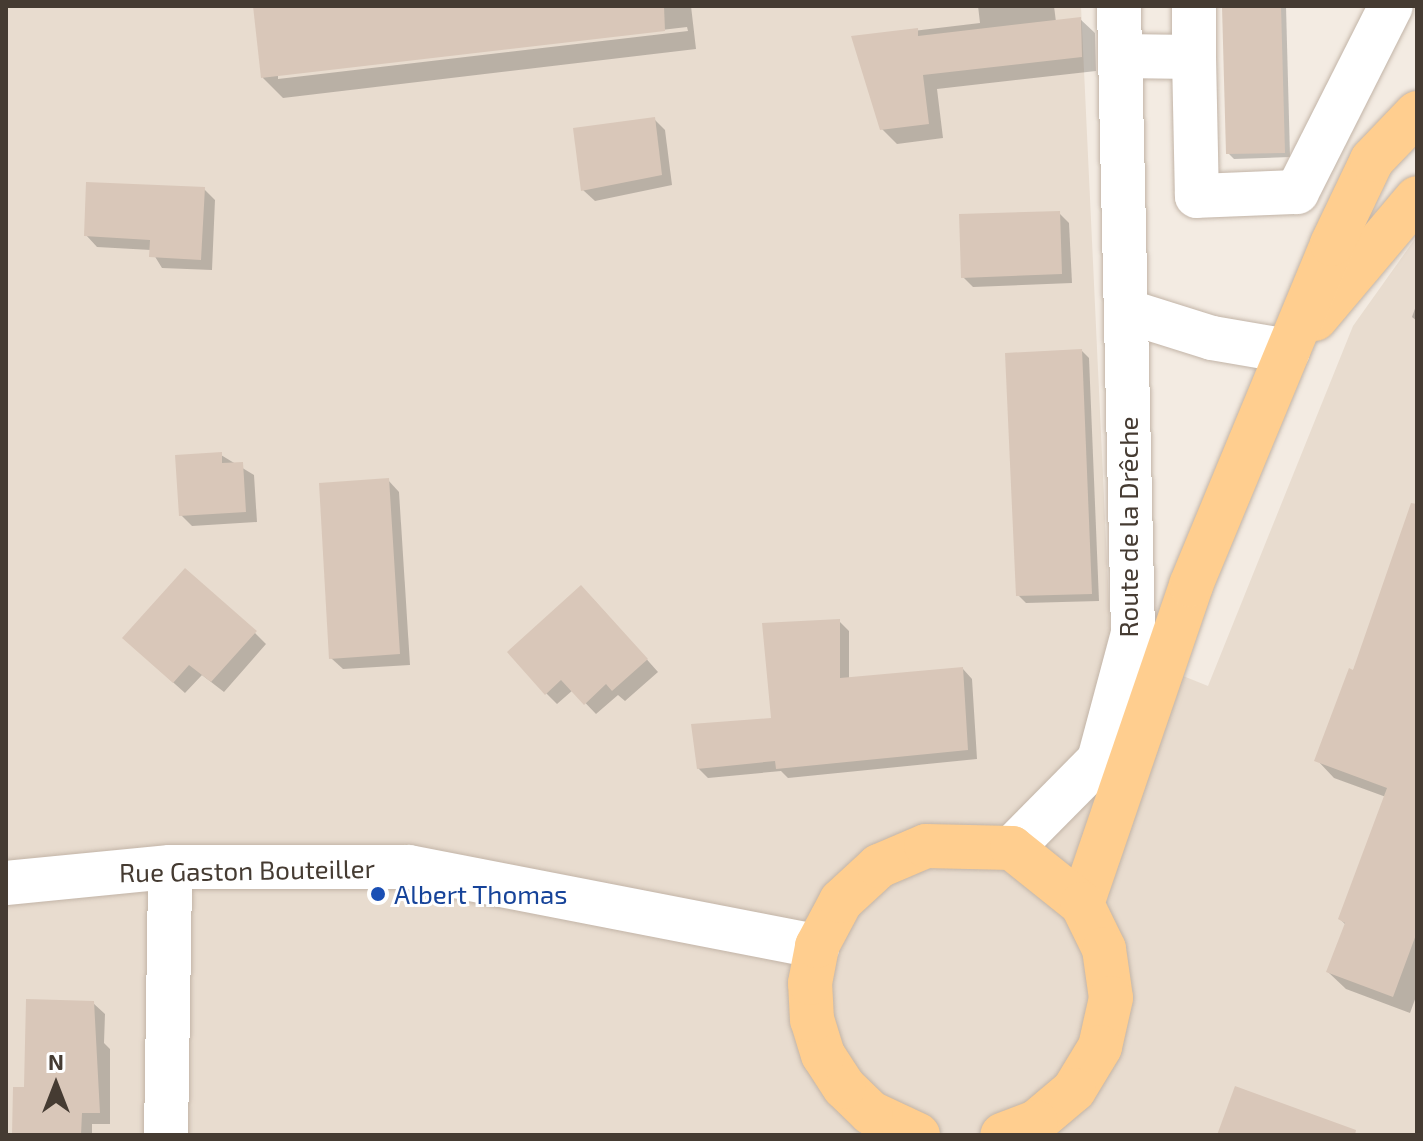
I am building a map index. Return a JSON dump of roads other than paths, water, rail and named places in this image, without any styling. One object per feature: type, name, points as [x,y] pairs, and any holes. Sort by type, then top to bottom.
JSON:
[{"type":"main road","points":[[1082,904],[1191,585],[1288,351],[1372,160],[1417,113]]},
{"type":"main road","points":[[1288,351],[1417,198]]},
{"type":"main road","points":[[918,1135],[871,1113],[844,1087],[823,1055],[811,995],[817,946],[841,901],[879,866],[926,846],[1012,848],[1082,904],[1104,949],[1111,998],[1100,1047],[1074,1090],[1036,1122],[1002,1135]]},
{"type":"street","name":"Route de la Drêche","points":[[1012,848],[1099,760],[1133,633],[1119,6]]},
{"type":"street","points":[[1194,6],[1197,196],[1297,192],[1391,6]]},
{"type":"street","points":[[1120,56],[1194,57]]},
{"type":"street","points":[[1126,311],[1212,338],[1288,351]]},
{"type":"street","points":[[166,1135],[170,867]]},
{"type":"street","name":"Rue Gaston Bouteiller","points":[[6,883],[170,867],[409,867],[817,946]]},
{"type":"place","name":"Albert Thomas","points":[[378,894]]}]
